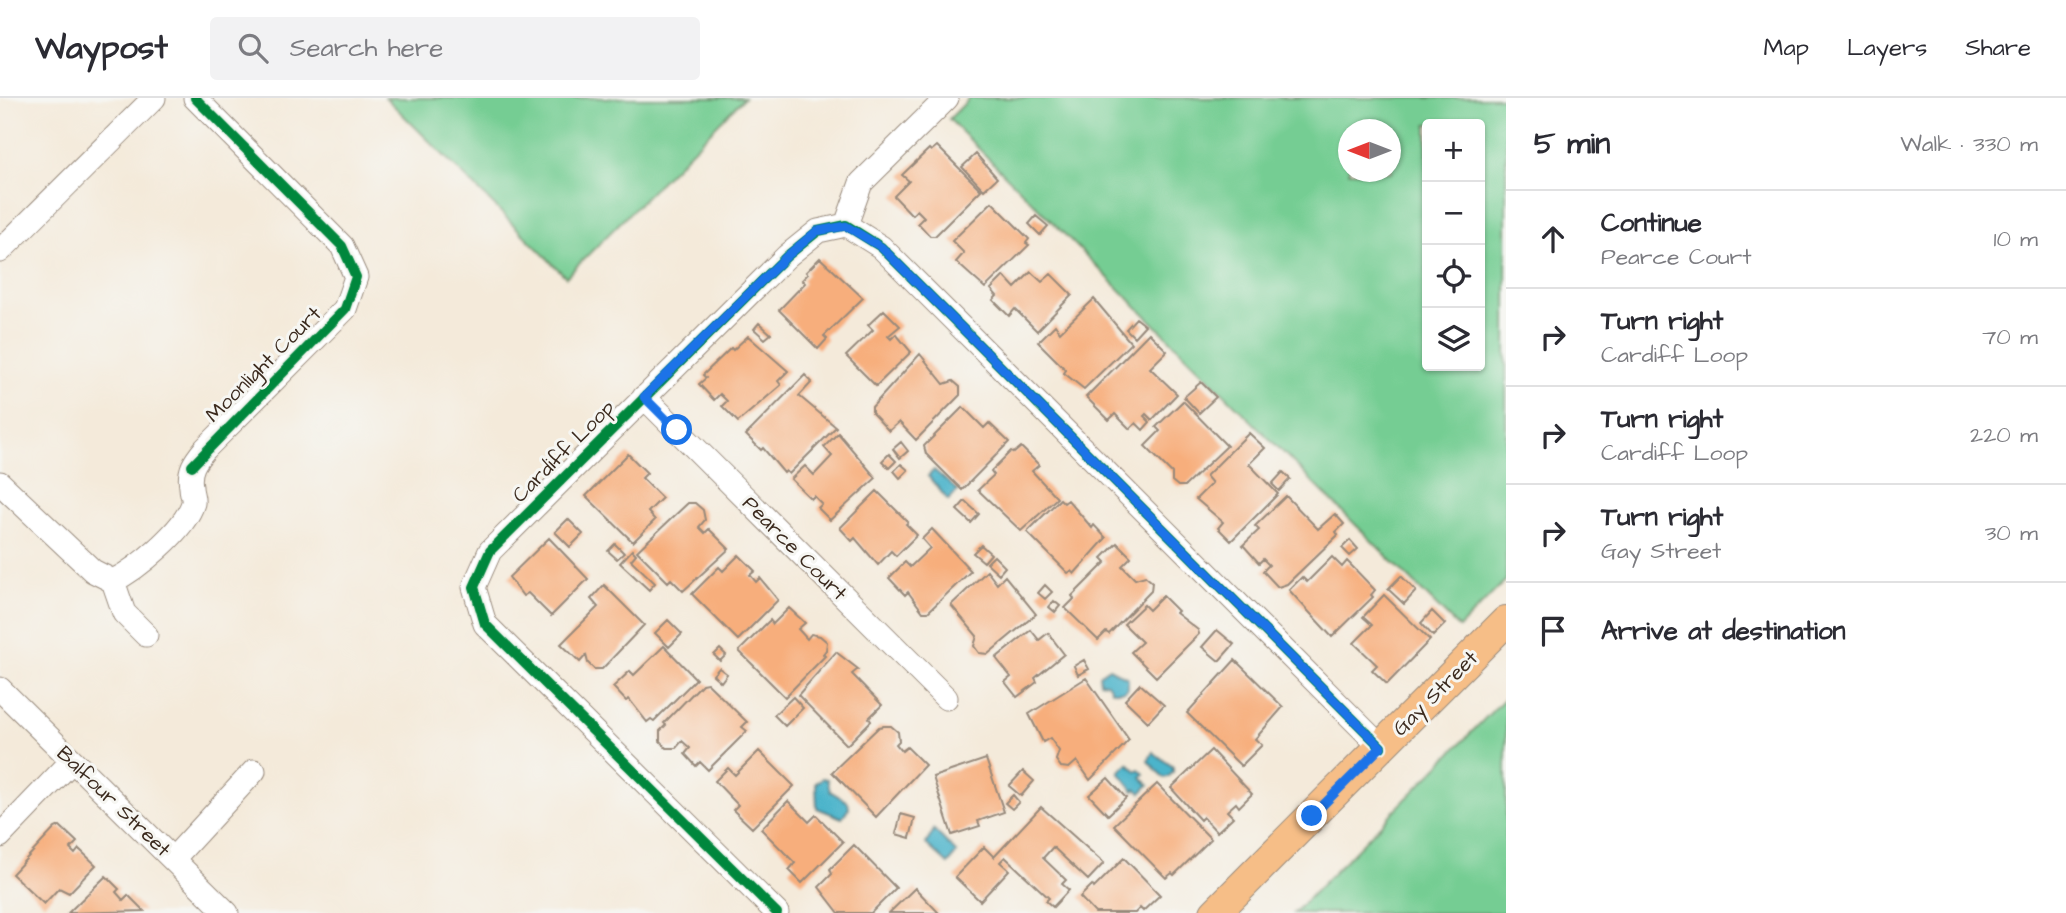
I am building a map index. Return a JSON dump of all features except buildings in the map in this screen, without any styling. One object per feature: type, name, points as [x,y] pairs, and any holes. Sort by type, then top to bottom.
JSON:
[{"type":"main road","name":"Gay Street","points":[[1215,913],[1506,621]]},
{"type":"street","points":[[0,251],[154,98]]},
{"type":"street","name":"Moonlight Court","points":[[113,581],[133,571],[185,520],[194,501],[190,485],[192,466],[345,309],[356,277],[342,246],[195,98]]},
{"type":"street","points":[[947,98],[861,183],[846,226],[881,247],[1381,747]]},
{"type":"street","name":"Cardiff Loop","points":[[776,913],[485,624],[474,587],[490,551],[787,256],[817,231],[846,226]]},
{"type":"street","name":"Pearce Court","points":[[644,397],[946,698]]},
{"type":"street","points":[[0,483],[93,571],[113,581],[124,613],[146,635]]},
{"type":"street","name":"Balfour Street","points":[[0,689],[227,913]]},
{"type":"street","points":[[0,836],[72,761]]},
{"type":"street","points":[[173,859],[254,771]]},
{"type":"green space","points":[[386,98],[744,98],[566,277]]},
{"type":"green space","points":[[970,98],[1506,98],[1506,580],[1459,628],[949,119]]},
{"type":"green space","points":[[1506,697],[1506,913],[1294,913]]},
{"type":"water","points":[[934,470],[958,491],[948,500],[928,476]]},
{"type":"water","points":[[1109,668],[1128,678],[1128,688],[1124,691],[1112,691],[1107,683],[1100,682],[1099,675]]},
{"type":"water","points":[[1153,752],[1173,767],[1173,772],[1168,777],[1164,778],[1148,761]]},
{"type":"water","points":[[1128,763],[1144,774],[1141,777],[1149,785],[1141,793],[1136,789],[1134,791],[1119,772]]},
{"type":"water","points":[[822,778],[827,779],[830,791],[848,802],[849,808],[842,818],[817,808],[816,783]]},
{"type":"water","points":[[934,830],[957,853],[948,864],[926,844]]},
{"type":"cycle path","points":[[192,466],[345,309],[356,277],[342,246],[195,98]]},
{"type":"cycle path","points":[[777,913],[485,624],[474,587],[490,551],[787,256],[818,231],[846,225],[881,247],[1381,747]]},
{"type":"route","points":[[677,430],[644,397],[787,256],[817,231],[846,226],[865,234],[1381,747],[1312,816]]}]
